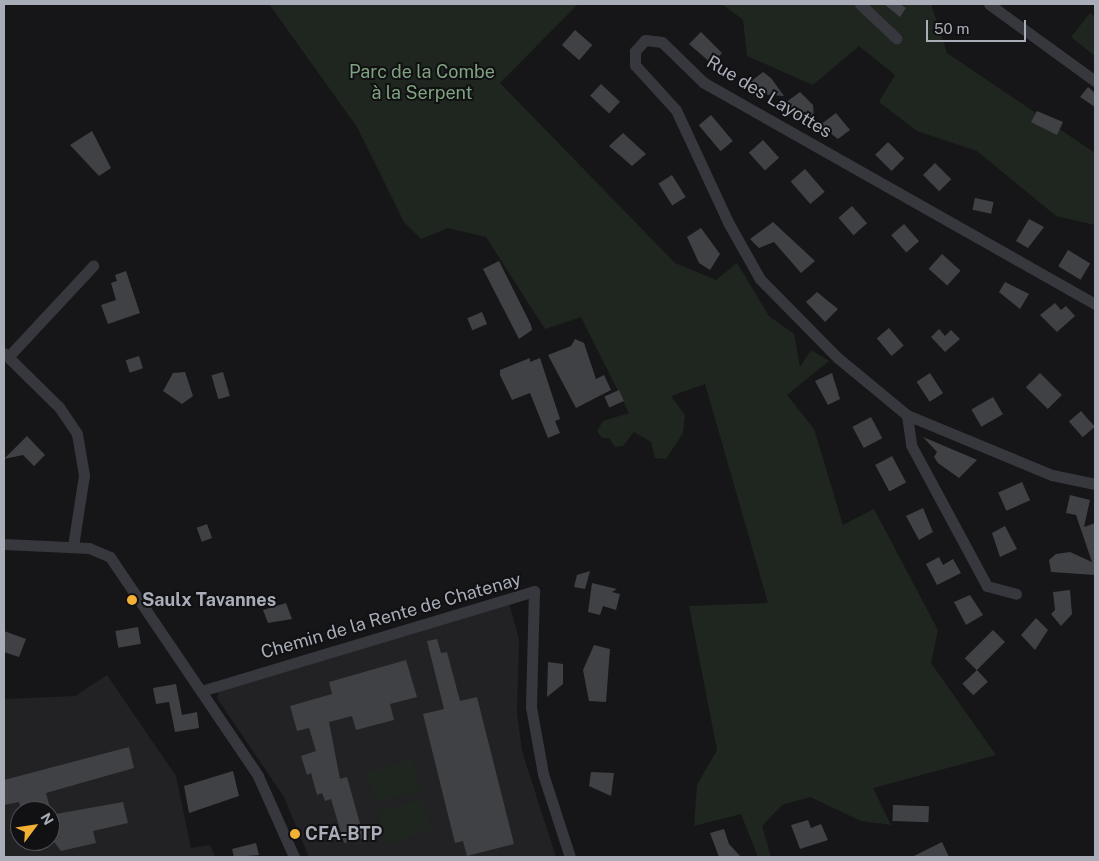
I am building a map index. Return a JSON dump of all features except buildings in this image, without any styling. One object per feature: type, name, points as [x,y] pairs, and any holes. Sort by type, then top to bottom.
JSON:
[{"type":"street","points":[[860,4],[896,38]]},
{"type":"street","points":[[988,4],[1095,81]]},
{"type":"street","name":"Rue des Layottes","points":[[907,415],[838,358],[760,278],[729,224],[676,110],[635,65],[635,51],[646,40],[662,42],[702,82],[1095,304]]},
{"type":"street","points":[[73,546],[84,475],[77,434],[59,407],[6,355],[93,266]]},
{"type":"street","points":[[1016,594],[987,586],[911,446],[907,415],[1052,475],[1095,484]]},
{"type":"street","points":[[4,544],[73,546],[110,557],[258,776],[294,857]]},
{"type":"street","name":"Chemin de la Rente de Chatenay","points":[[201,691],[534,591],[531,707],[542,774],[570,857]]},
{"type":"shaded area","points":[[509,603],[519,639],[517,712],[522,751],[556,857],[309,857],[284,797],[217,698],[220,688]]},
{"type":"shaded area","points":[[107,675],[176,776],[191,848],[210,845],[215,857],[4,857],[4,699],[75,696]]},
{"type":"green space","name":"Parc de la Combe à la Serpent","points":[[269,4],[578,4],[500,83],[675,263],[716,280],[737,263],[769,316],[794,334],[800,367],[811,350],[829,361],[787,395],[814,429],[843,525],[874,509],[938,630],[931,663],[996,755],[873,788],[891,825],[861,821],[810,797],[782,805],[762,826],[771,857],[758,857],[741,814],[694,826],[697,785],[717,750],[689,606],[768,603],[705,384],[671,396],[685,415],[683,433],[666,459],[655,458],[651,442],[634,432],[623,446],[615,447],[609,438],[602,438],[597,431],[603,421],[629,413],[581,317],[545,329],[486,237],[448,228],[421,239],[404,222],[357,127]]},
{"type":"green space","points":[[722,4],[931,4],[947,53],[1095,153],[1095,225],[1056,216],[977,151],[917,131],[879,102],[895,75],[859,46],[813,85],[747,56],[743,20]]},
{"type":"green space","points":[[1090,13],[1095,17],[1095,56],[1071,37]]},
{"type":"green space","points":[[412,759],[421,790],[376,803],[367,772]]},
{"type":"green space","points":[[422,798],[432,829],[387,844],[377,813]]},
{"type":"place","name":"Saulx Tavannes","points":[[132,600]]},
{"type":"place","name":"CFA-BTP","points":[[295,834]]}]
